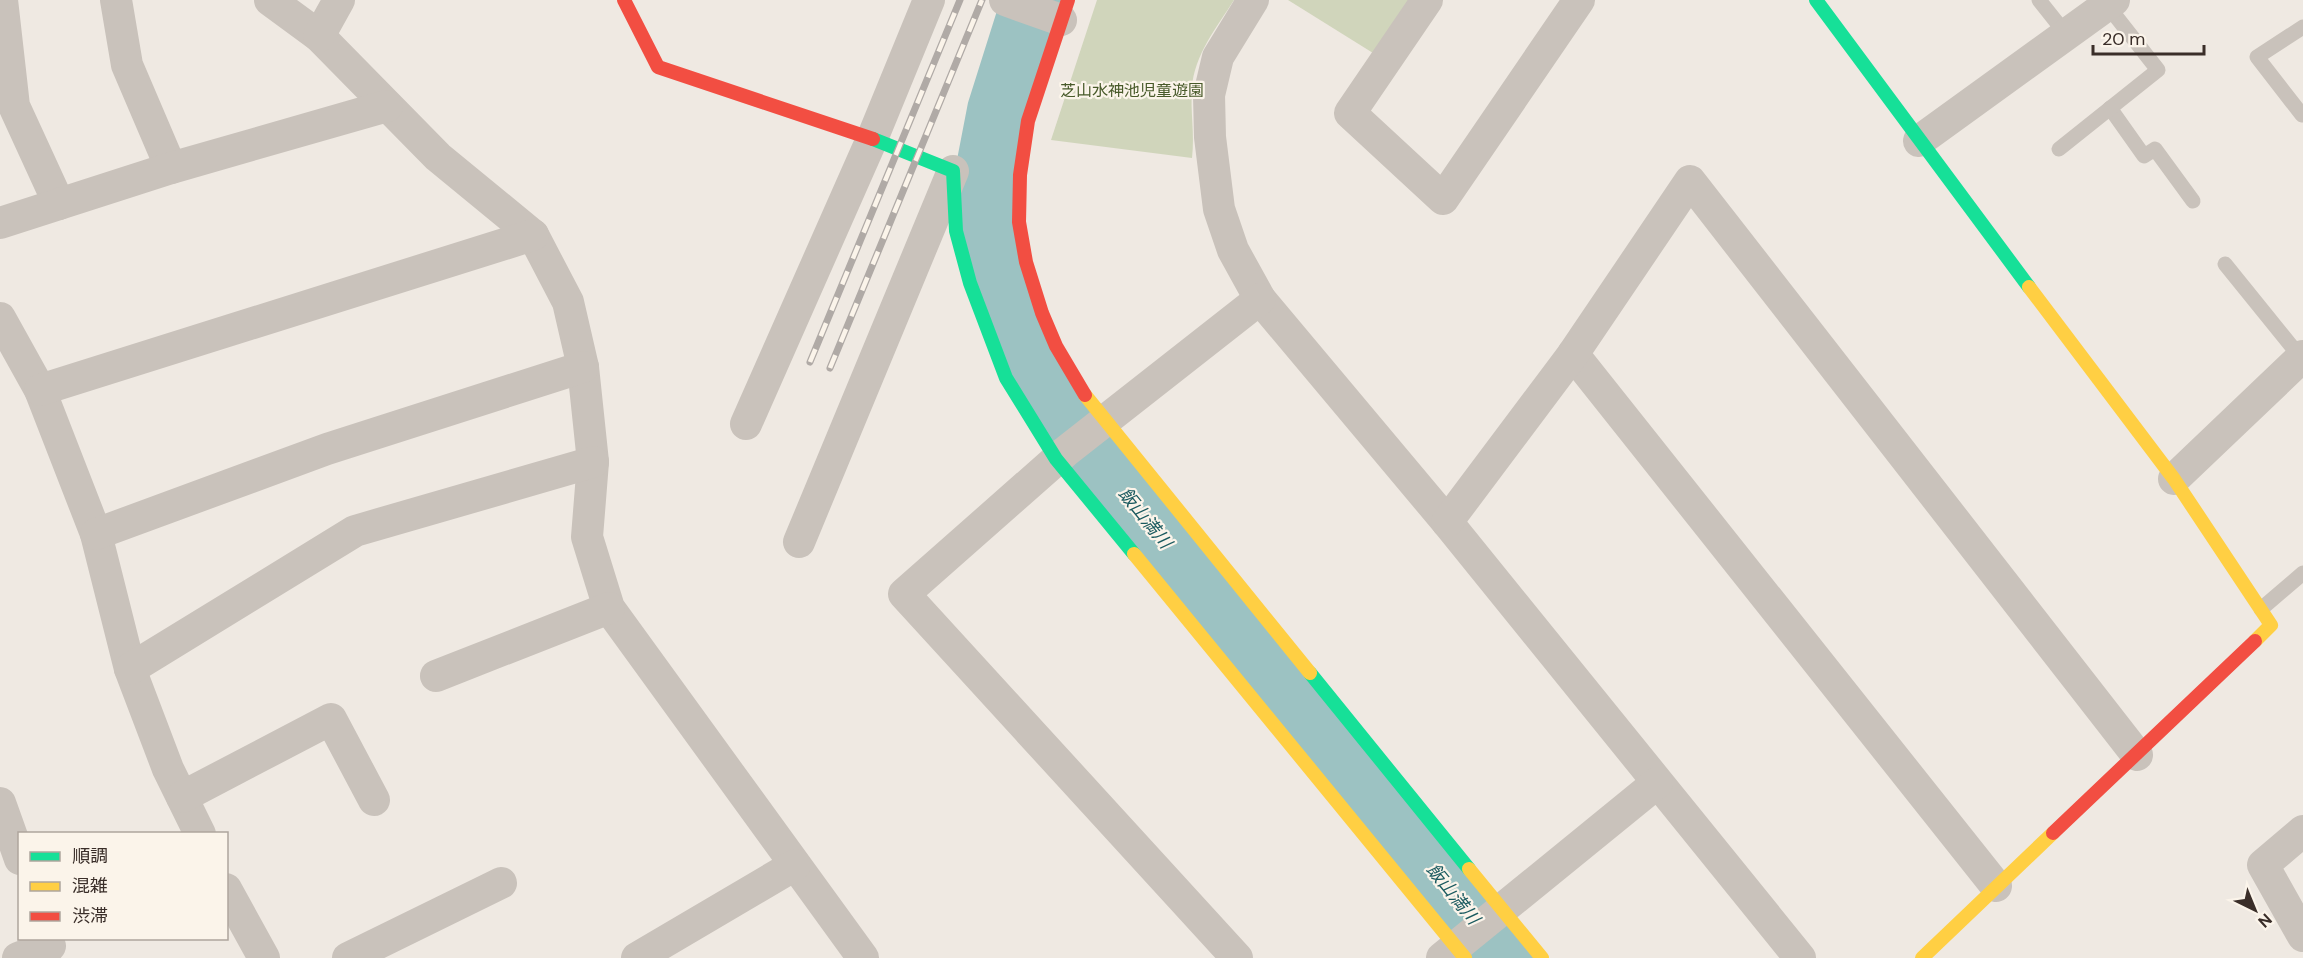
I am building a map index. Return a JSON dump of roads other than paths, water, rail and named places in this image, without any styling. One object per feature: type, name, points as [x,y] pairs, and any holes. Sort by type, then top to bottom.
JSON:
[{"type":"street","points":[[2,0],[14,106],[58,204]]},
{"type":"street","points":[[117,0],[127,65],[171,168]]},
{"type":"street","points":[[270,0],[319,36],[438,157],[533,235],[568,302],[583,367],[593,462],[587,537],[609,608],[863,958]]},
{"type":"street","points":[[319,36],[339,0]]},
{"type":"street","points":[[624,0],[658,67],[872,139],[953,171]]},
{"type":"street","points":[[746,424],[872,139],[928,0]]},
{"type":"street","points":[[1253,0],[1218,57],[1209,95],[1209,126],[1212,169],[1220,209],[1233,250],[1260,298],[1447,522],[1800,958]]},
{"type":"street","points":[[1427,0],[1350,113],[1443,199],[1579,0]]},
{"type":"street","points":[[1816,0],[1918,141],[2174,479],[2271,625],[1922,958]]},
{"type":"street","points":[[1918,141],[2110,3]]},
{"type":"street","points":[[1039,8],[1028,121],[1020,175],[1018,222],[1026,262],[1042,313],[1056,346],[1098,426],[1470,938]]},
{"type":"street","points":[[0,223],[171,168],[387,106]]},
{"type":"street","points":[[953,171],[956,231],[970,283],[1006,378],[1061,456],[1470,938],[1542,958]]},
{"type":"street","points":[[799,542],[953,171]]},
{"type":"street","points":[[1447,522],[1573,354],[1690,180],[2137,755]]},
{"type":"street","points":[[39,390],[533,235]]},
{"type":"street","points":[[1237,958],[904,594],[1061,456],[1260,298]]},
{"type":"street","points":[[0,318],[39,390],[96,534],[130,669],[168,769],[199,832]]},
{"type":"street","points":[[1573,354],[1996,886]]},
{"type":"street","points":[[2174,479],[2302,357]]},
{"type":"street","points":[[96,534],[327,449],[583,367]]},
{"type":"street","points":[[130,669],[355,531],[593,462]]},
{"type":"street","points":[[436,676],[609,608]]},
{"type":"street","points":[[182,797],[330,718],[374,800]]},
{"type":"street","points":[[1470,938],[1658,783]]},
{"type":"street","points":[[0,802],[18,853]]},
{"type":"street","points":[[2303,831],[2263,865],[2303,936]]},
{"type":"street","points":[[636,958],[795,865]]},
{"type":"street","points":[[348,958],[501,883]]},
{"type":"street","points":[[228,893],[264,958]]},
{"type":"street","points":[[18,958],[51,948]]},
{"type":"lane","points":[[2039,0],[2066,34]]},
{"type":"lane","points":[[2059,149],[2158,70],[2110,3]]},
{"type":"lane","points":[[2302,115],[2257,57],[2303,27]]},
{"type":"lane","points":[[2110,108],[2144,156],[2155,148],[2193,201]]},
{"type":"lane","points":[[2225,264],[2302,357]]},
{"type":"lane","points":[[2261,609],[2303,573]]},
{"type":"waterway","name":"飯山満川","points":[[1035,0],[1000,111],[989,168],[988,220],[1012,316],[1029,361],[1079,436],[1505,958]]},
{"type":"railway","points":[[810,362],[960,0]]},
{"type":"railway","points":[[830,368],[982,0]]},
{"type":"park label","name":"芝山水神池児童遊園","points":[[1132,90]]}]
